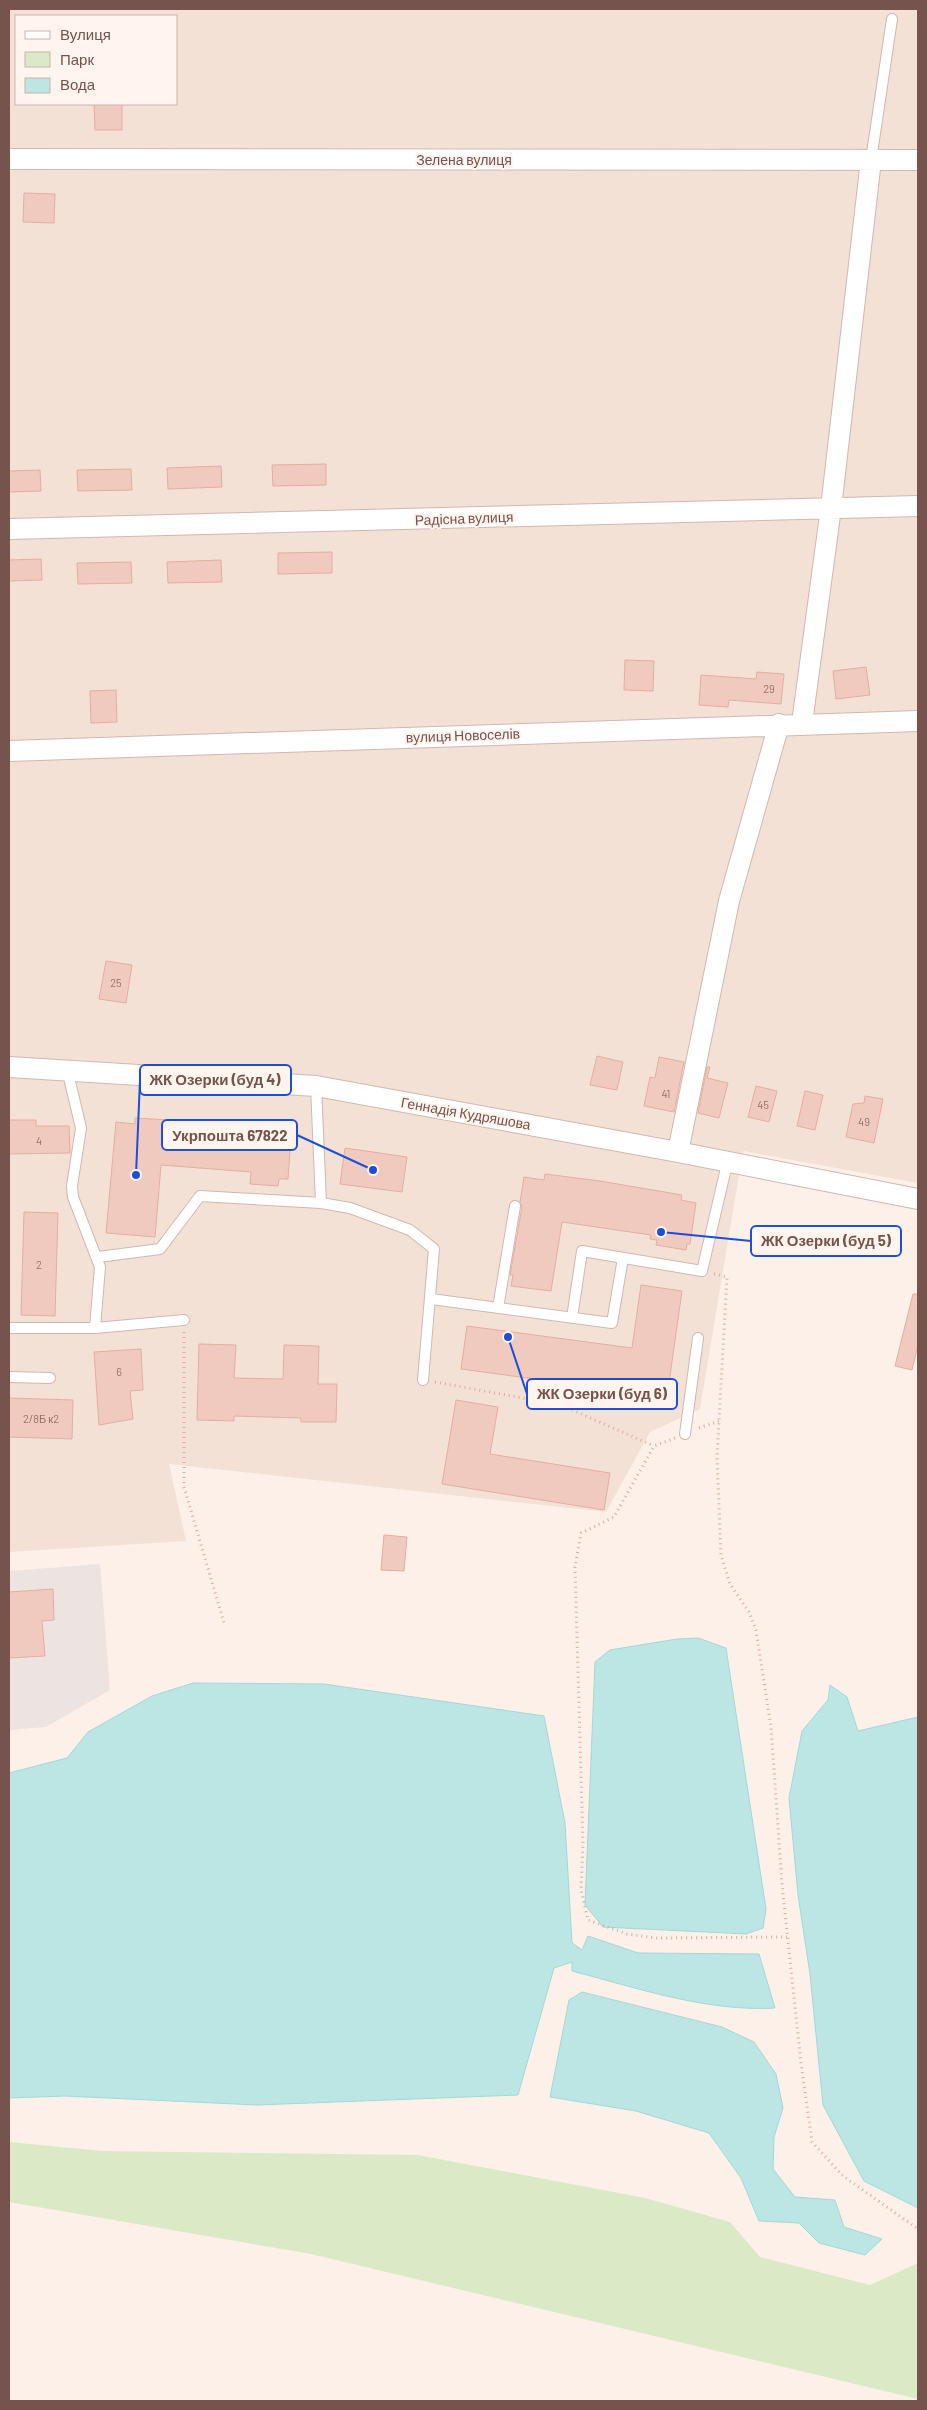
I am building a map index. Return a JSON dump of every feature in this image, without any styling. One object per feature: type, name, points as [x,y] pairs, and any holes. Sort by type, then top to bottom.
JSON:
[{"type":"street","name":"Зелена вулиця","points":[[9,159],[918,160]]},
{"type":"street","points":[[802,723],[831,508],[871,160]]},
{"type":"street","name":"Радісна вулиця","points":[[9,528],[145,527],[918,506]]},
{"type":"street","name":"вулиця Новоселів","points":[[9,750],[802,723],[918,721]]},
{"type":"street","points":[[678,1152],[729,901],[779,724]]},
{"type":"street","name":"Геннадія Кудряшова","points":[[9,1067],[67,1069],[316,1086],[678,1152],[727,1164],[918,1199]]},
{"type":"lane","points":[[871,160],[892,20]]},
{"type":"lane","points":[[67,1069],[81,1128],[72,1197],[98,1257],[100,1267],[95,1328]]},
{"type":"lane","points":[[316,1086],[322,1203]]},
{"type":"lane","points":[[572,1318],[582,1251],[702,1271],[727,1164]]},
{"type":"lane","points":[[98,1257],[160,1249],[200,1196],[322,1203],[350,1208],[410,1230],[434,1249],[423,1380]]},
{"type":"lane","points":[[498,1308],[515,1206]]},
{"type":"lane","points":[[430,1299],[612,1323],[623,1258]]},
{"type":"lane","points":[[9,1328],[95,1328],[184,1320]]},
{"type":"lane","points":[[684,1434],[698,1338]]},
{"type":"lane","points":[[9,1377],[50,1378]]},
{"type":"path","points":[[702,1271],[727,1277],[717,1457],[721,1555],[730,1584],[749,1612],[756,1630],[771,1727],[787,1937],[812,2142],[843,2176],[918,2229]]},
{"type":"path","points":[[184,1320],[184,1487],[224,1623]]},
{"type":"path","points":[[423,1380],[561,1405],[654,1446]]},
{"type":"path","points":[[719,1421],[654,1446],[614,1517],[580,1533],[575,1567],[583,1844],[581,1890],[588,1920],[627,1934],[656,1938],[787,1937]]},
{"type":"shaded area","points":[[9,9],[918,9],[918,1183],[743,1151],[700,1409],[650,1432],[606,1512],[169,1464],[186,1541],[9,1552]]},
{"type":"shaded area","points":[[100,1564],[110,1690],[46,1727],[9,1730],[9,1571]]},
{"type":"green space","points":[[9,2142],[103,2151],[418,2155],[645,2198],[730,2222],[760,2257],[870,2285],[918,2263],[918,2399],[311,2254],[9,2202]]},
{"type":"water","points":[[698,1638],[726,1648],[766,1909],[763,1928],[746,1934],[603,1927],[585,1905],[595,1662],[610,1650],[677,1639]]},
{"type":"water","points":[[193,1683],[324,1684],[544,1716],[565,1823],[572,1943],[582,1950],[588,1936],[638,1953],[759,1954],[775,2008],[749,2008],[698,2003],[572,1971],[572,1962],[554,1968],[518,2095],[257,2105],[65,2096],[9,2098],[9,1773],[67,1758],[88,1732],[152,1696]]},
{"type":"water","points":[[830,1685],[847,1697],[858,1731],[918,1717],[918,2208],[864,2181],[823,2105],[810,1974],[798,1895],[789,1798],[802,1731],[828,1700]]},
{"type":"water","points":[[582,1992],[722,2027],[754,2042],[776,2074],[783,2108],[774,2137],[773,2169],[795,2197],[835,2200],[844,2227],[882,2239],[865,2255],[819,2243],[799,2223],[759,2221],[741,2178],[709,2133],[636,2111],[550,2097],[569,2000]]},
{"type":"building","points":[[94,105],[122,105],[122,130],[95,130]]},
{"type":"building","points":[[24,193],[55,194],[54,223],[23,222]]},
{"type":"building","points":[[326,464],[326,485],[273,486],[272,465]]},
{"type":"building","points":[[221,466],[222,487],[168,489],[167,468]]},
{"type":"building","points":[[131,469],[132,490],[78,491],[77,470]]},
{"type":"building","points":[[40,470],[41,491],[9,492],[9,471]]},
{"type":"building","points":[[332,552],[332,573],[278,574],[278,553]]},
{"type":"building","points":[[41,559],[42,580],[9,581],[9,560]]},
{"type":"building","points":[[221,560],[222,582],[168,583],[167,562]]},
{"type":"building","points":[[131,562],[132,583],[78,584],[77,563]]},
{"type":"building","points":[[625,660],[654,661],[653,691],[624,690]]},
{"type":"building","points":[[866,667],[870,695],[836,699],[833,671]]},
{"type":"building","points":[[757,672],[784,674],[781,704],[729,700],[728,707],[699,705],[701,675],[756,679]]},
{"type":"building","points":[[116,690],[117,722],[91,723],[90,691]]},
{"type":"building","points":[[106,961],[132,965],[126,1003],[99,999]]},
{"type":"building","points":[[597,1056],[623,1062],[617,1090],[590,1085]]},
{"type":"building","points":[[659,1057],[684,1062],[674,1112],[644,1106],[650,1077],[655,1078]]},
{"type":"building","points":[[707,1067],[710,1067],[707,1078],[728,1083],[719,1118],[698,1113]]},
{"type":"building","points":[[756,1086],[777,1091],[769,1122],[748,1117]]},
{"type":"building","points":[[805,1091],[823,1095],[815,1130],[797,1126]]},
{"type":"building","points":[[865,1096],[883,1099],[874,1143],[846,1137],[853,1104],[864,1103]]},
{"type":"building","points":[[135,1118],[188,1121],[187,1128],[217,1131],[218,1124],[242,1126],[242,1128],[272,1130],[271,1135],[291,1136],[288,1179],[279,1179],[278,1186],[250,1184],[251,1172],[161,1165],[155,1237],[106,1233],[116,1122],[135,1124]]},
{"type":"building","points":[[9,1120],[36,1120],[36,1126],[69,1126],[70,1153],[9,1154]]},
{"type":"building","points":[[345,1148],[407,1157],[402,1192],[340,1184]]},
{"type":"building","points":[[545,1174],[682,1195],[681,1200],[696,1203],[690,1244],[687,1244],[686,1250],[656,1245],[657,1240],[650,1239],[651,1235],[562,1222],[551,1291],[511,1286],[513,1275],[510,1275],[522,1207],[520,1202],[524,1177],[544,1180]]},
{"type":"building","points":[[24,1212],[58,1213],[55,1316],[21,1315]]},
{"type":"building","points":[[641,1285],[682,1291],[667,1397],[461,1369],[467,1326],[632,1348]]},
{"type":"building","points":[[913,1294],[918,1294],[918,1345],[912,1370],[895,1366]]},
{"type":"building","points":[[199,1344],[236,1345],[234,1378],[283,1379],[284,1345],[319,1346],[318,1384],[337,1384],[336,1422],[301,1422],[301,1418],[234,1416],[234,1421],[197,1420]]},
{"type":"building","points":[[141,1349],[143,1390],[130,1391],[133,1419],[99,1425],[94,1352]]},
{"type":"building","points":[[9,1398],[73,1400],[72,1439],[9,1437]]},
{"type":"building","points":[[456,1400],[498,1407],[490,1454],[610,1473],[604,1510],[442,1484]]},
{"type":"building","points":[[384,1535],[407,1537],[404,1571],[381,1570]]},
{"type":"building","points":[[53,1589],[54,1620],[42,1621],[45,1656],[9,1658],[9,1592]]},
{"type":"place","name":"Укрпошта 67822","points":[[373,1170]]},
{"type":"place","name":"ЖК Озерки (буд 4)","points":[[136,1175]]},
{"type":"place","name":"ЖК Озерки (буд 5)","points":[[661,1232]]},
{"type":"place","name":"ЖК Озерки (буд 6)","points":[[508,1337]]}]
